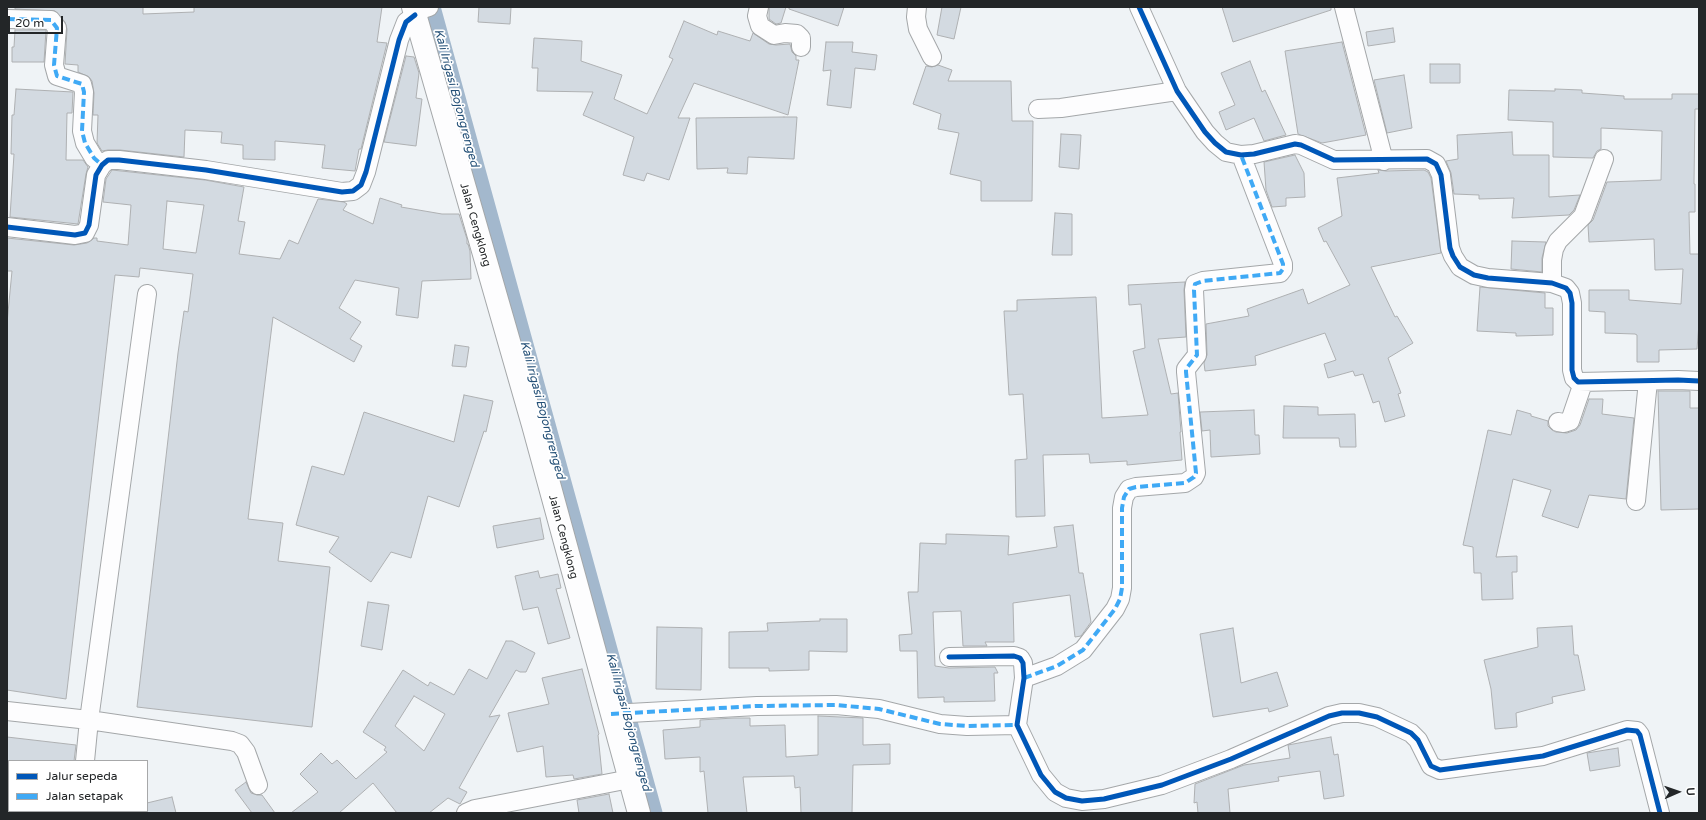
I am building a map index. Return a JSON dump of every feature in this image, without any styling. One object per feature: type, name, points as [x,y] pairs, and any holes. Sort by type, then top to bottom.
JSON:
[{"type":"main road","name":"Jalan Cengklong","points":[[420,9],[533,425],[617,713],[630,779],[639,813]]},
{"type":"street","points":[[759,7],[757,16],[760,26],[774,35],[785,33],[797,34],[801,38],[801,47]]},
{"type":"street","points":[[917,7],[916,18],[918,29],[932,57]]},
{"type":"street","points":[[1139,7],[1177,91],[1197,122],[1215,143],[1226,152],[1241,155],[1254,154],[1295,144],[1302,145],[1334,160],[1427,160],[1436,164],[1442,180],[1452,256],[1466,272],[1488,278],[1552,283],[1566,288],[1570,293],[1572,303],[1572,370],[1574,378],[1578,382],[1699,381]]},
{"type":"street","points":[[1344,7],[1384,161]]},
{"type":"street","points":[[7,227],[75,235],[85,233],[89,225],[96,175],[102,165],[108,160],[206,170],[342,192],[353,190],[361,185],[366,172],[399,40],[406,22],[420,9]]},
{"type":"street","points":[[7,19],[51,20],[57,28],[54,65],[57,76],[82,84],[84,92],[82,131],[85,142],[94,158],[102,165]]},
{"type":"street","points":[[1038,109],[1061,108],[1177,91]]},
{"type":"street","points":[[1024,678],[1057,666],[1083,650],[1115,609],[1122,588],[1122,508],[1124,497],[1129,489],[1136,487],[1186,483],[1194,477],[1196,472],[1186,370],[1197,355],[1195,284],[1203,281],[1280,273],[1283,269],[1283,264],[1241,155]]},
{"type":"street","points":[[1552,283],[1552,260],[1554,249],[1558,240],[1583,216],[1604,159]]},
{"type":"street","points":[[85,760],[89,720],[147,294]]},
{"type":"street","points":[[1636,501],[1648,381]]},
{"type":"street","points":[[1558,422],[1570,420],[1583,383]]},
{"type":"street","points":[[949,657],[1014,656],[1020,658],[1023,663],[1024,678],[1017,725],[1041,775],[1055,792],[1066,798],[1082,801],[1104,799],[1162,785],[1231,759],[1329,716],[1342,713],[1359,713],[1377,717],[1411,733],[1418,740],[1431,766],[1440,770],[1543,756],[1632,729],[1637,731],[1640,735],[1660,813]]},
{"type":"street","points":[[617,713],[757,706],[836,705],[879,709],[940,724],[967,726],[1017,725]]},
{"type":"street","points":[[7,711],[89,720],[240,744],[246,752],[258,785]]},
{"type":"street","points":[[466,813],[475,809],[630,779]]},
{"type":"building","points":[[15,7],[143,7],[143,14],[194,12],[194,7],[382,7],[377,42],[387,43],[361,149],[359,149],[355,171],[322,168],[325,145],[275,141],[275,160],[243,159],[243,145],[221,143],[222,132],[185,130],[184,157],[120,150],[102,151],[97,143],[98,115],[93,115],[94,93],[92,81],[89,77],[78,72],[78,65],[65,64],[67,29],[65,22],[55,11],[15,9]]},
{"type":"building","points":[[479,7],[511,7],[510,24],[478,22]]},
{"type":"building","points":[[769,7],[786,7],[781,23],[776,24],[769,19]]},
{"type":"building","points":[[789,7],[844,7],[838,26],[789,9]]},
{"type":"building","points":[[942,7],[961,7],[954,39],[937,35]]},
{"type":"building","points":[[1222,7],[1331,7],[1331,10],[1233,42]]},
{"type":"building","points":[[684,21],[717,35],[718,31],[750,41],[753,33],[769,44],[790,44],[792,52],[796,56],[796,60],[799,60],[788,115],[694,83],[678,118],[690,118],[669,180],[647,173],[644,181],[623,175],[634,137],[583,115],[593,92],[537,91],[538,68],[532,68],[534,38],[582,41],[581,61],[622,75],[614,99],[647,114],[673,59],[669,57]]},
{"type":"building","points":[[1393,28],[1395,42],[1368,46],[1366,32]]},
{"type":"building","points":[[15,30],[46,30],[44,62],[12,62],[12,47],[14,47]]},
{"type":"building","points":[[826,42],[853,42],[852,52],[877,55],[875,70],[855,68],[851,108],[827,105],[831,70],[823,71]]},
{"type":"building","points":[[1342,42],[1366,135],[1322,143],[1298,134],[1285,51]]},
{"type":"building","points":[[406,56],[414,57],[419,73],[416,98],[422,99],[416,146],[384,142]]},
{"type":"building","points":[[1250,61],[1262,92],[1265,90],[1286,135],[1264,141],[1254,118],[1226,130],[1219,112],[1235,105],[1221,73]]},
{"type":"building","points":[[1430,64],[1460,64],[1460,83],[1430,83]]},
{"type":"building","points":[[938,65],[952,70],[948,81],[1011,81],[1012,121],[1033,121],[1032,201],[981,201],[981,181],[950,174],[959,133],[938,129],[941,114],[913,104],[926,66],[932,67]]},
{"type":"building","points":[[1404,75],[1412,128],[1387,133],[1374,80]]},
{"type":"building","points":[[16,89],[73,92],[72,113],[67,113],[66,160],[83,160],[88,167],[78,224],[10,217],[14,154],[11,154],[12,115],[14,115]]},
{"type":"building","points":[[1555,89],[1582,90],[1582,93],[1624,96],[1624,99],[1672,99],[1672,94],[1699,94],[1699,109],[1695,109],[1695,212],[1689,212],[1690,254],[1699,254],[1699,323],[1697,349],[1659,350],[1659,362],[1637,362],[1637,335],[1605,333],[1605,312],[1589,311],[1589,290],[1629,290],[1629,300],[1681,304],[1683,269],[1655,270],[1654,239],[1589,242],[1588,225],[1593,220],[1607,182],[1661,180],[1662,131],[1601,128],[1601,149],[1597,151],[1593,158],[1553,157],[1553,122],[1508,120],[1509,90],[1555,91]]},
{"type":"building","points":[[797,117],[794,159],[748,157],[747,174],[727,173],[728,168],[697,169],[696,118]]},
{"type":"building","points":[[1512,132],[1513,155],[1549,155],[1549,197],[1580,195],[1574,210],[1569,215],[1512,218],[1514,198],[1479,199],[1479,195],[1454,194],[1451,173],[1446,161],[1458,159],[1457,135]]},
{"type":"building","points":[[1061,134],[1081,135],[1079,169],[1059,167]]},
{"type":"building","points":[[1295,155],[1304,173],[1305,197],[1286,198],[1286,206],[1272,207],[1266,190],[1264,162]]},
{"type":"building","points":[[112,170],[205,180],[244,187],[238,221],[245,222],[239,254],[280,259],[289,240],[298,244],[318,199],[344,202],[347,204],[343,210],[373,224],[380,198],[402,205],[401,207],[442,214],[459,214],[470,251],[471,279],[422,281],[418,318],[396,315],[399,288],[355,280],[339,308],[361,322],[350,339],[362,346],[354,362],[273,317],[248,519],[283,523],[278,561],[330,567],[312,727],[137,707],[178,353],[184,311],[188,312],[193,274],[140,268],[139,277],[115,275],[66,699],[7,690],[7,323],[12,271],[7,271],[7,238],[74,245],[87,243],[94,238],[97,238],[97,241],[128,245],[131,205],[103,202],[106,179]],"holes":[[[167,201],[204,205],[196,253],[163,249]]]},
{"type":"building","points":[[1378,170],[1424,170],[1428,172],[1431,178],[1441,253],[1371,267],[1395,317],[1397,316],[1413,343],[1388,358],[1401,393],[1398,394],[1405,416],[1385,422],[1379,401],[1373,403],[1363,374],[1355,376],[1353,371],[1328,378],[1324,364],[1336,360],[1325,333],[1255,356],[1256,365],[1205,371],[1204,363],[1207,355],[1206,324],[1249,316],[1247,309],[1303,289],[1308,304],[1350,285],[1326,241],[1324,242],[1318,228],[1342,216],[1337,178],[1379,173]]},
{"type":"building","points":[[1055,213],[1072,214],[1072,255],[1052,255]]},
{"type":"building","points":[[1512,241],[1546,242],[1542,258],[1542,272],[1511,269]]},
{"type":"building","points":[[1185,282],[1186,337],[1158,339],[1171,394],[1178,393],[1182,460],[1127,465],[1127,461],[1090,463],[1089,454],[1043,455],[1045,516],[1016,517],[1015,460],[1027,459],[1023,394],[1009,395],[1004,311],[1017,311],[1017,300],[1096,297],[1102,418],[1148,415],[1133,351],[1145,348],[1141,304],[1129,305],[1128,285]]},
{"type":"building","points":[[1480,287],[1545,293],[1545,308],[1553,308],[1553,335],[1516,336],[1516,333],[1477,331]]},
{"type":"building","points":[[455,345],[469,347],[466,367],[452,366]]},
{"type":"building","points":[[1658,391],[1690,391],[1690,408],[1699,408],[1699,509],[1661,510]]},
{"type":"building","points":[[464,395],[493,401],[486,432],[484,431],[459,507],[428,496],[411,558],[391,552],[371,582],[329,552],[339,537],[296,525],[312,466],[344,475],[364,412],[454,442]]},
{"type":"building","points":[[1589,399],[1603,399],[1602,414],[1634,418],[1626,499],[1589,495],[1578,528],[1542,516],[1551,490],[1513,479],[1496,557],[1517,556],[1517,572],[1512,572],[1513,599],[1482,600],[1481,573],[1474,573],[1473,547],[1463,545],[1488,430],[1511,435],[1517,410],[1548,421],[1548,426],[1556,432],[1567,433],[1576,430],[1580,425]]},
{"type":"building","points":[[1284,406],[1318,407],[1318,415],[1355,414],[1356,447],[1340,447],[1339,438],[1283,438]]},
{"type":"building","points":[[1254,410],[1255,435],[1259,435],[1260,454],[1211,457],[1210,430],[1202,431],[1200,412]]},
{"type":"building","points":[[540,518],[544,539],[497,548],[493,526]]},
{"type":"building","points":[[1073,525],[1079,573],[1083,573],[1091,622],[1081,636],[1075,637],[1070,595],[1013,603],[1014,642],[985,642],[987,646],[963,646],[961,611],[933,612],[935,666],[949,668],[995,667],[998,673],[994,673],[995,701],[944,702],[944,697],[918,698],[917,651],[900,651],[899,635],[912,634],[908,592],[918,592],[920,543],[946,544],[946,534],[1009,536],[1008,555],[1057,547],[1054,527]]},
{"type":"building","points":[[538,571],[540,578],[558,574],[561,588],[556,589],[570,638],[548,644],[538,607],[523,610],[515,576]]},
{"type":"building","points":[[368,602],[389,605],[382,650],[361,646]]},
{"type":"building","points":[[820,619],[847,619],[847,652],[809,651],[809,670],[769,671],[769,668],[729,668],[729,632],[768,631],[767,623],[820,621]]},
{"type":"building","points":[[1572,626],[1574,655],[1578,655],[1585,690],[1552,697],[1553,703],[1516,713],[1517,727],[1495,729],[1491,689],[1484,660],[1538,647],[1537,628]]},
{"type":"building","points":[[657,627],[702,628],[701,690],[656,689]]},
{"type":"building","points":[[1233,628],[1241,683],[1277,672],[1288,706],[1269,712],[1268,708],[1213,717],[1200,634]]},
{"type":"building","points":[[506,641],[512,641],[535,653],[526,672],[516,670],[489,717],[500,715],[459,788],[467,792],[460,804],[448,798],[429,813],[397,813],[373,783],[339,813],[291,813],[318,792],[300,774],[321,753],[332,764],[337,760],[356,779],[387,752],[384,750],[386,747],[363,732],[403,670],[428,686],[430,682],[454,695],[469,669],[487,679]],"holes":[[[414,696],[445,714],[424,751],[395,726]]]},
{"type":"building","points":[[582,669],[599,734],[602,774],[574,779],[573,775],[546,777],[543,746],[517,752],[508,713],[549,704],[542,678]]},
{"type":"building","points":[[818,716],[863,718],[863,745],[890,744],[890,764],[853,765],[852,813],[801,813],[800,787],[795,788],[794,776],[743,777],[747,813],[708,813],[704,771],[700,772],[700,757],[665,759],[663,730],[700,727],[700,720],[734,718],[750,718],[750,726],[785,725],[786,757],[818,755]]},
{"type":"building","points":[[7,737],[76,745],[74,760],[7,761]]},
{"type":"building","points":[[1331,737],[1334,755],[1338,754],[1344,796],[1324,799],[1320,771],[1278,777],[1279,781],[1228,789],[1230,813],[1198,813],[1197,802],[1194,803],[1195,784],[1244,765],[1290,758],[1288,745]]},
{"type":"building","points":[[1618,748],[1620,766],[1590,771],[1587,753]]},
{"type":"building","points":[[246,782],[251,793],[262,795],[275,813],[252,813],[235,790]]},
{"type":"building","points":[[609,794],[613,813],[579,813],[577,800]]},
{"type":"building","points":[[172,797],[176,813],[130,813],[148,812],[148,803]]},
{"type":"waterway","name":"Kali Irigasi Bojongrenged","points":[[431,7],[653,813]]},
{"type":"marked path","points":[[7,19],[51,20],[57,28],[54,65],[57,76],[82,84],[84,92],[82,131],[85,143],[94,158],[102,165]]},
{"type":"marked path","points":[[1024,678],[1057,666],[1083,650],[1115,609],[1120,599],[1122,588],[1122,508],[1124,497],[1129,489],[1136,487],[1185,483],[1194,477],[1196,473],[1186,372],[1186,369],[1197,355],[1195,284],[1203,281],[1280,273],[1283,269],[1283,264],[1241,155]]},
{"type":"marked path","points":[[611,714],[757,706],[836,705],[879,709],[940,724],[967,726],[1017,725]]},
{"type":"cycle path","points":[[1139,7],[1177,91],[1205,132],[1226,152],[1241,155],[1254,154],[1295,144],[1301,145],[1334,160],[1427,159],[1436,164],[1441,175],[1450,248],[1460,267],[1474,275],[1488,278],[1552,283],[1566,288],[1570,293],[1572,303],[1572,370],[1574,378],[1578,382],[1699,381]]},
{"type":"cycle path","points":[[7,227],[75,235],[85,233],[89,225],[96,175],[102,165],[108,160],[206,170],[342,192],[353,191],[361,185],[366,172],[399,40],[406,22],[415,15]]},
{"type":"cycle path","points":[[949,657],[1014,656],[1020,658],[1023,663],[1024,678],[1017,725],[1041,775],[1055,792],[1066,798],[1082,801],[1104,799],[1162,785],[1231,759],[1329,716],[1342,713],[1359,713],[1377,717],[1411,733],[1418,740],[1431,766],[1440,770],[1543,756],[1627,730],[1637,731],[1640,735],[1660,813]]}]
